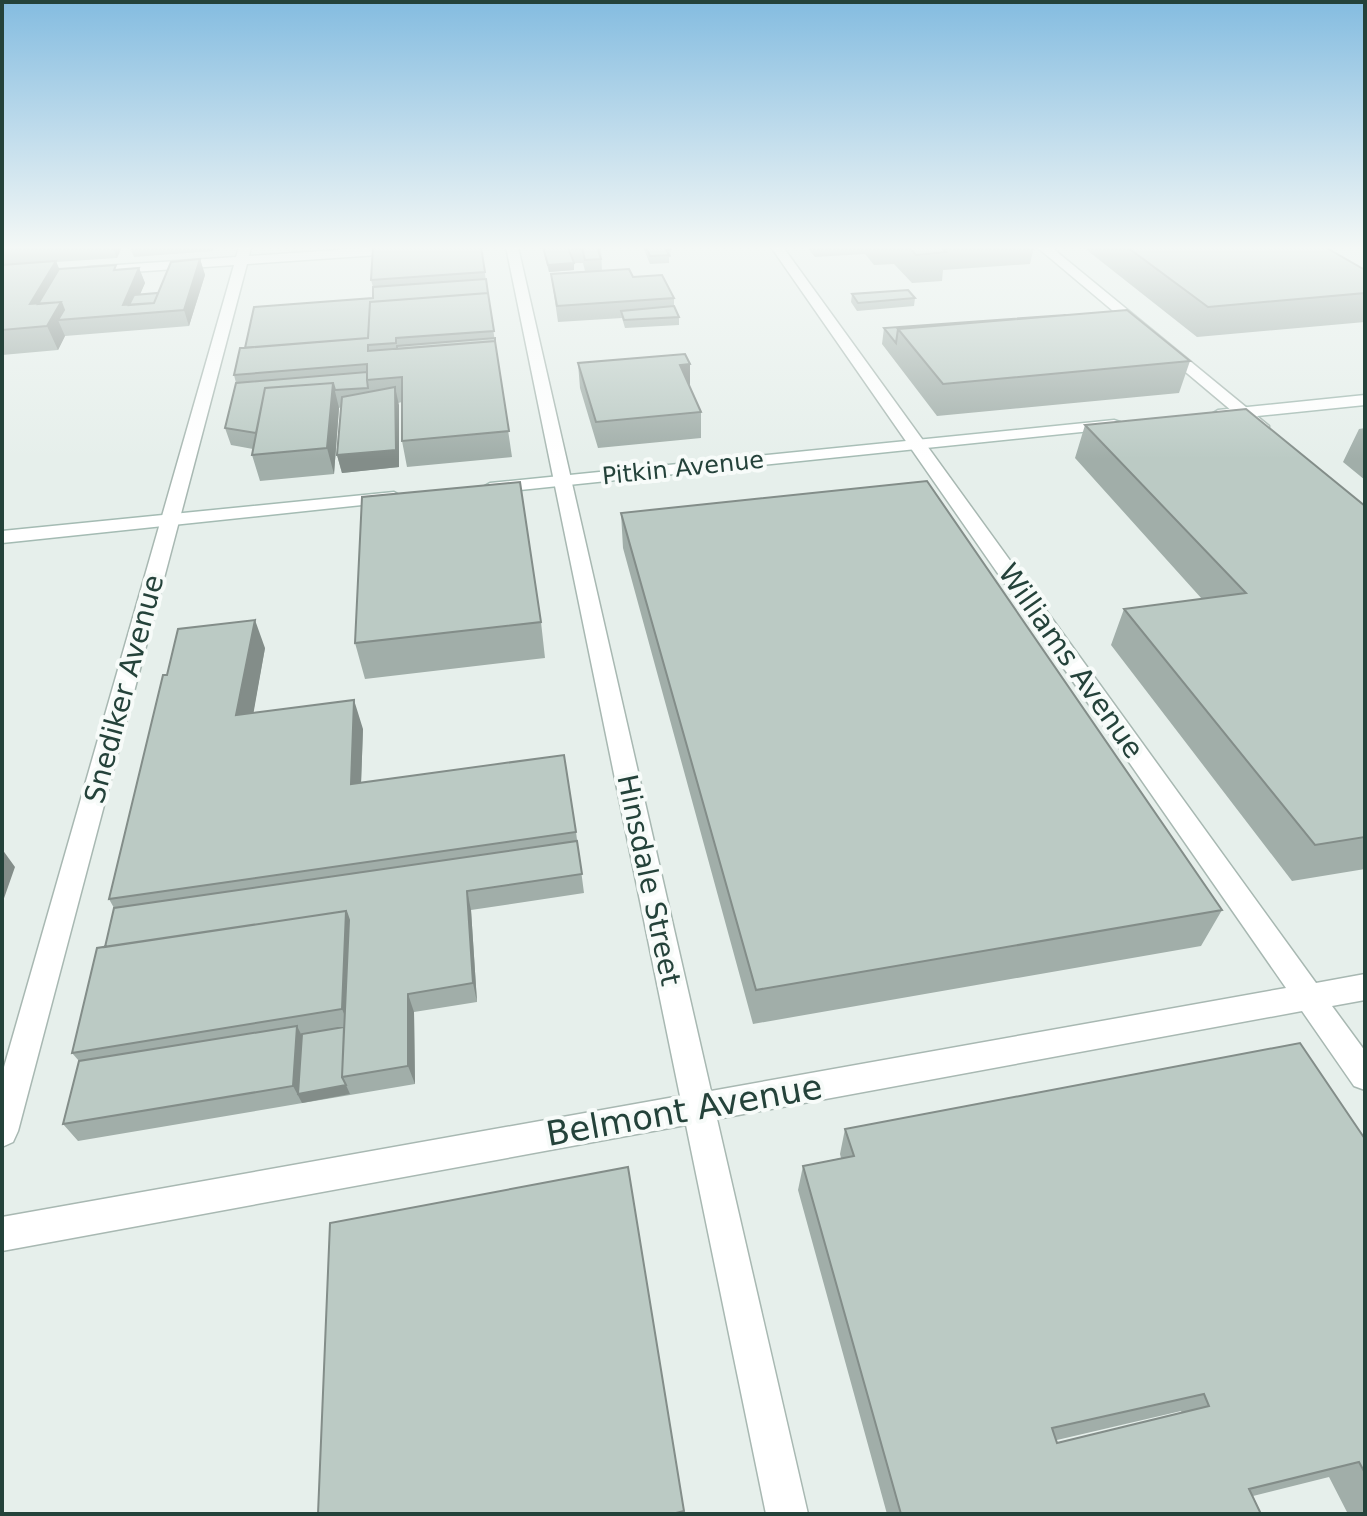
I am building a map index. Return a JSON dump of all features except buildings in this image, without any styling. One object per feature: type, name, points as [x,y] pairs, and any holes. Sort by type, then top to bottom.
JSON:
[{"type":"street","name":"Snediker Avenue","points":[[2,1131],[225,318]]},
{"type":"street","name":"Hinsdale Street","points":[[527,318],[787,1514]]},
{"type":"street","name":"Williams Avenue","points":[[827,318],[1365,1076]]},
{"type":"street","points":[[1128,318],[1274,439]]},
{"type":"street","points":[[1196,417],[1365,400]]},
{"type":"street","name":"Pitkin Avenue","points":[[466,490],[1136,423]]},
{"type":"street","points":[[2,537],[420,495]]},
{"type":"street","name":"Belmont Avenue","points":[[2,1234],[1365,987]]}]
